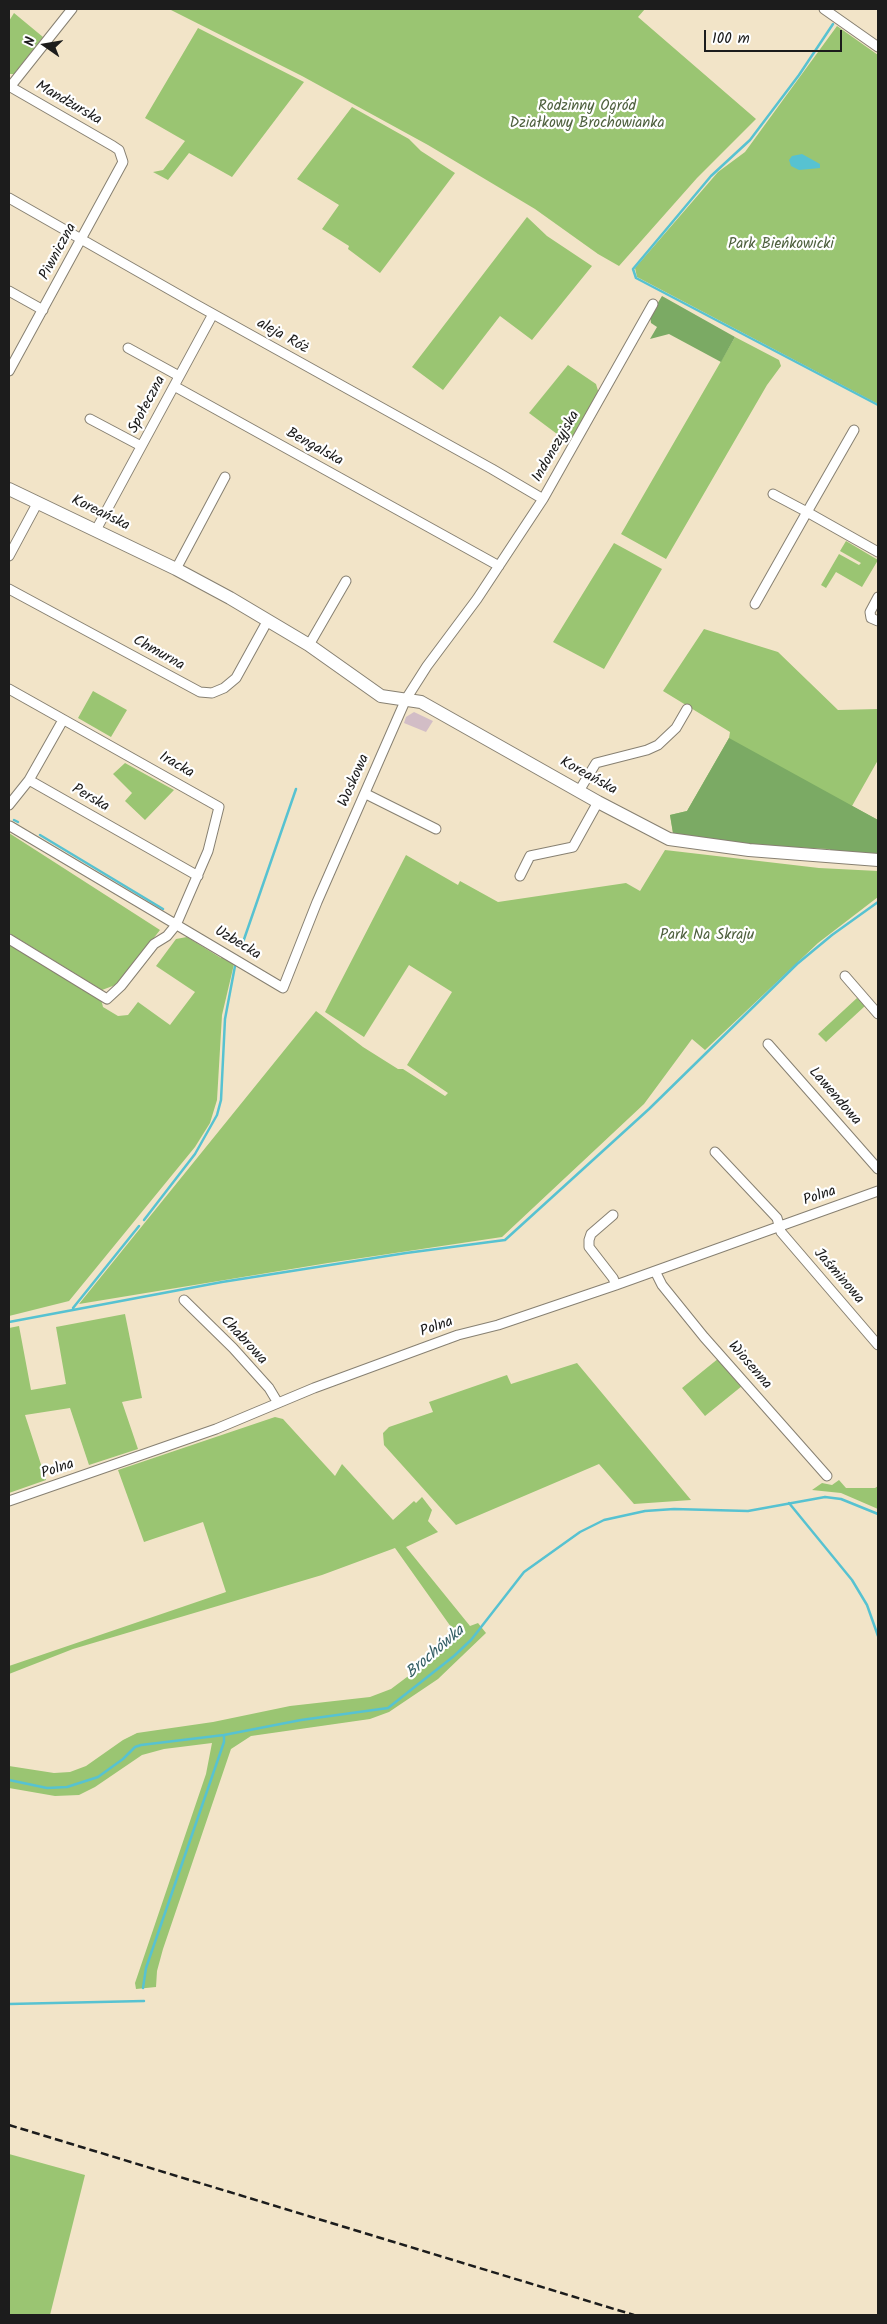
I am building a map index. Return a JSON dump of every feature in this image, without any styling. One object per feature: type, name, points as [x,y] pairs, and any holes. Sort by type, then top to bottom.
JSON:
[{"type":"street","points":[[9,87],[72,9]]},
{"type":"street","points":[[824,9],[878,47]]},
{"type":"street","name":"Mandżurska","points":[[9,87],[113,146]]},
{"type":"street","name":"Piwniczna","points":[[9,371],[123,162],[119,150],[113,146]]},
{"type":"street","name":"aleja Róż","points":[[9,198],[543,499]]},
{"type":"street","points":[[9,291],[43,310]]},
{"type":"street","name":"Indonezyjska","points":[[477,599],[543,499],[653,304]]},
{"type":"street","name":"Społeczna","points":[[96,530],[213,314]]},
{"type":"street","name":"Społeczna","points":[[128,348],[179,376]]},
{"type":"street","name":"Bengalska","points":[[174,386],[499,566]]},
{"type":"street","name":"Społeczna","points":[[90,419],[141,446]]},
{"type":"street","points":[[755,604],[854,430]]},
{"type":"street","points":[[176,569],[225,476]]},
{"type":"street","name":"Koreańska","points":[[9,489],[176,569],[268,620],[309,645],[381,696],[406,698],[421,702],[598,802],[669,839],[749,850],[878,860]]},
{"type":"street","points":[[773,494],[878,552]]},
{"type":"street","points":[[9,556],[38,502]]},
{"type":"street","points":[[309,645],[346,582]]},
{"type":"street","name":"Chmurna","points":[[9,589],[200,692],[212,693],[224,688],[236,678],[268,620]]},
{"type":"street","points":[[878,597],[870,612],[871,618],[878,621]]},
{"type":"street","name":"Woskowa","points":[[283,988],[317,902],[366,794],[406,698],[477,599]]},
{"type":"street","name":"Iracka","points":[[9,689],[219,807],[208,851],[176,924]]},
{"type":"street","points":[[579,791],[596,763],[648,750],[658,745],[676,728],[687,709]]},
{"type":"street","points":[[9,805],[28,780],[62,720]]},
{"type":"street","name":"Perska","points":[[28,780],[198,876]]},
{"type":"street","points":[[366,794],[436,829]]},
{"type":"street","points":[[520,876],[530,856],[573,847],[598,802]]},
{"type":"street","name":"Uzbecka","points":[[10,826],[283,988]]},
{"type":"street","points":[[9,939],[108,1000],[154,944],[167,936],[176,924]]},
{"type":"street","points":[[845,976],[878,1014]]},
{"type":"street","name":"Lawendowa","points":[[768,1044],[878,1169]]},
{"type":"street","name":"Jaśminowa","points":[[716,1152],[777,1218],[781,1232],[878,1345]]},
{"type":"street","name":"Polna","points":[[9,1501],[216,1429],[278,1403],[458,1335],[498,1325],[616,1285],[878,1191]]},
{"type":"street","points":[[612,1215],[591,1234],[588,1240],[589,1247],[613,1278],[616,1285]]},
{"type":"street","name":"Wiosenna","points":[[655,1271],[662,1285],[704,1336],[827,1476]]},
{"type":"street","name":"Chabrowa","points":[[184,1300],[233,1348],[268,1388],[278,1403]]},
{"type":"shaded area","points":[[414,712],[433,721],[426,732],[404,723],[406,717]]},
{"type":"green space","name":"Rodzinny Ogród Działkowy Brochowianka","points":[[169,9],[645,9],[638,17],[756,119],[697,178],[619,266],[598,254],[535,209],[428,145],[302,76]]},
{"type":"green space","points":[[14,13],[43,37],[14,74],[9,74],[9,21]]},
{"type":"green space","name":"Park Bieńkowicki","points":[[837,26],[878,55],[878,404],[637,277],[635,268],[718,172],[745,152]]},
{"type":"green space","points":[[198,28],[304,82],[232,177],[189,153],[168,180],[153,172],[163,170],[185,141],[145,118]]},
{"type":"green space","points":[[352,107],[409,139],[421,151],[455,173],[380,273],[348,249],[349,246],[322,229],[339,205],[297,179]]},
{"type":"green space","points":[[527,217],[547,236],[592,266],[532,340],[500,316],[443,390],[412,367]]},
{"type":"green space","points":[[662,296],[735,337],[721,362],[669,334],[650,339],[657,327],[651,323],[650,316]]},
{"type":"green space","points":[[735,337],[779,360],[781,366],[767,385],[666,559],[621,534]]},
{"type":"green space","points":[[568,365],[596,384],[599,394],[569,443],[529,413]]},
{"type":"green space","points":[[846,541],[878,560],[862,587],[836,572],[826,588],[821,585],[839,554],[859,565],[861,563],[840,551]]},
{"type":"green space","points":[[614,543],[662,569],[604,669],[553,642]]},
{"type":"green space","points":[[704,629],[778,652],[838,710],[878,709],[878,760],[852,806],[878,820],[831,849],[793,847],[673,833],[670,815],[687,811],[729,738],[730,732],[663,691]]},
{"type":"green space","points":[[93,691],[127,710],[111,737],[78,718]]},
{"type":"green space","points":[[729,738],[878,820],[878,857],[831,855],[830,849],[793,847],[782,850],[679,837],[673,833],[670,815],[687,811]]},
{"type":"green space","points":[[125,763],[174,790],[145,820],[125,801],[132,793],[113,774]]},
{"type":"green space","points":[[9,833],[160,930],[118,984],[102,990],[9,933]]},
{"type":"green space","name":"Park Na Skraju","points":[[665,850],[819,868],[878,871],[878,897],[818,943],[705,1050],[692,1039],[644,1104],[502,1237],[328,1263],[79,1304],[316,1011],[363,1047],[398,1069],[403,1069],[445,1096],[448,1093],[407,1065],[452,992],[409,965],[364,1037],[325,1012],[406,855],[458,885],[460,881],[498,902],[626,883],[640,891]]},
{"type":"green space","points":[[187,937],[221,958],[224,954],[235,960],[222,1015],[217,1100],[210,1123],[195,1147],[69,1301],[9,1316],[9,941],[101,999],[103,1007],[118,1016],[128,1015],[138,1002],[170,1025],[195,992],[156,966],[176,939]]},
{"type":"green space","points":[[857,998],[865,1006],[826,1042],[818,1034]]},
{"type":"green space","points":[[125,1314],[142,1398],[122,1402],[138,1449],[89,1465],[70,1408],[25,1415],[46,1480],[9,1493],[9,1328],[19,1326],[31,1390],[66,1384],[56,1327]]},
{"type":"green space","points":[[719,1358],[742,1386],[705,1416],[682,1388]]},
{"type":"green space","points":[[577,1363],[691,1500],[634,1504],[599,1464],[456,1525],[384,1445],[383,1433],[389,1427],[433,1412],[429,1402],[507,1375],[511,1384]]},
{"type":"green space","points":[[275,1417],[283,1419],[335,1476],[342,1464],[393,1520],[414,1501],[416,1503],[422,1497],[432,1510],[428,1521],[438,1532],[406,1547],[470,1626],[478,1623],[486,1633],[438,1679],[389,1712],[370,1719],[251,1736],[231,1749],[163,1949],[157,1971],[156,1987],[136,1989],[135,1983],[206,1774],[212,1743],[164,1749],[142,1755],[95,1787],[79,1795],[55,1796],[9,1788],[9,1766],[54,1773],[70,1772],[86,1766],[123,1740],[137,1733],[213,1722],[290,1706],[370,1697],[391,1689],[427,1662],[456,1634],[395,1548],[322,1575],[73,1649],[9,1674],[9,1666],[226,1592],[203,1522],[144,1542],[118,1470]]},
{"type":"green space","points":[[839,1480],[846,1488],[875,1488],[878,1486],[878,1509],[841,1493],[812,1490],[822,1483],[832,1485]]},
{"type":"green space","points":[[9,2154],[85,2175],[50,2315],[9,2315]]},
{"type":"water","points":[[802,154],[820,164],[820,168],[799,170],[791,166],[789,160],[792,156]]},
{"type":"waterway","points":[[833,24],[799,75],[750,140],[711,176],[633,269],[636,278],[878,405]]},
{"type":"waterway","points":[[241,948],[296,789]]},
{"type":"waterway","points":[[14,820],[18,822]]},
{"type":"waterway","points":[[40,835],[163,909]]},
{"type":"waterway","points":[[9,1322],[222,1282],[406,1253],[505,1240],[649,1109],[797,964],[832,935],[878,902]]},
{"type":"waterway","points":[[144,1220],[195,1154],[217,1115],[221,1100],[225,1019],[235,966]]},
{"type":"waterway","points":[[73,1308],[139,1226]]},
{"type":"waterway","name":"Brochówka","points":[[9,1780],[47,1788],[67,1787],[98,1777],[123,1759],[135,1747],[141,1745],[224,1735],[301,1720],[388,1708],[454,1656],[471,1640],[524,1572],[580,1532],[604,1520],[645,1511],[674,1509],[748,1511],[825,1497],[841,1499],[878,1514]]},
{"type":"waterway","points":[[789,1503],[852,1580],[867,1605],[878,1636]]},
{"type":"waterway","points":[[143,1988],[146,1968],[224,1742],[224,1735]]},
{"type":"waterway","points":[[9,2004],[144,2001]]},
{"type":"railway","points":[[9,2125],[634,2315]]}]
